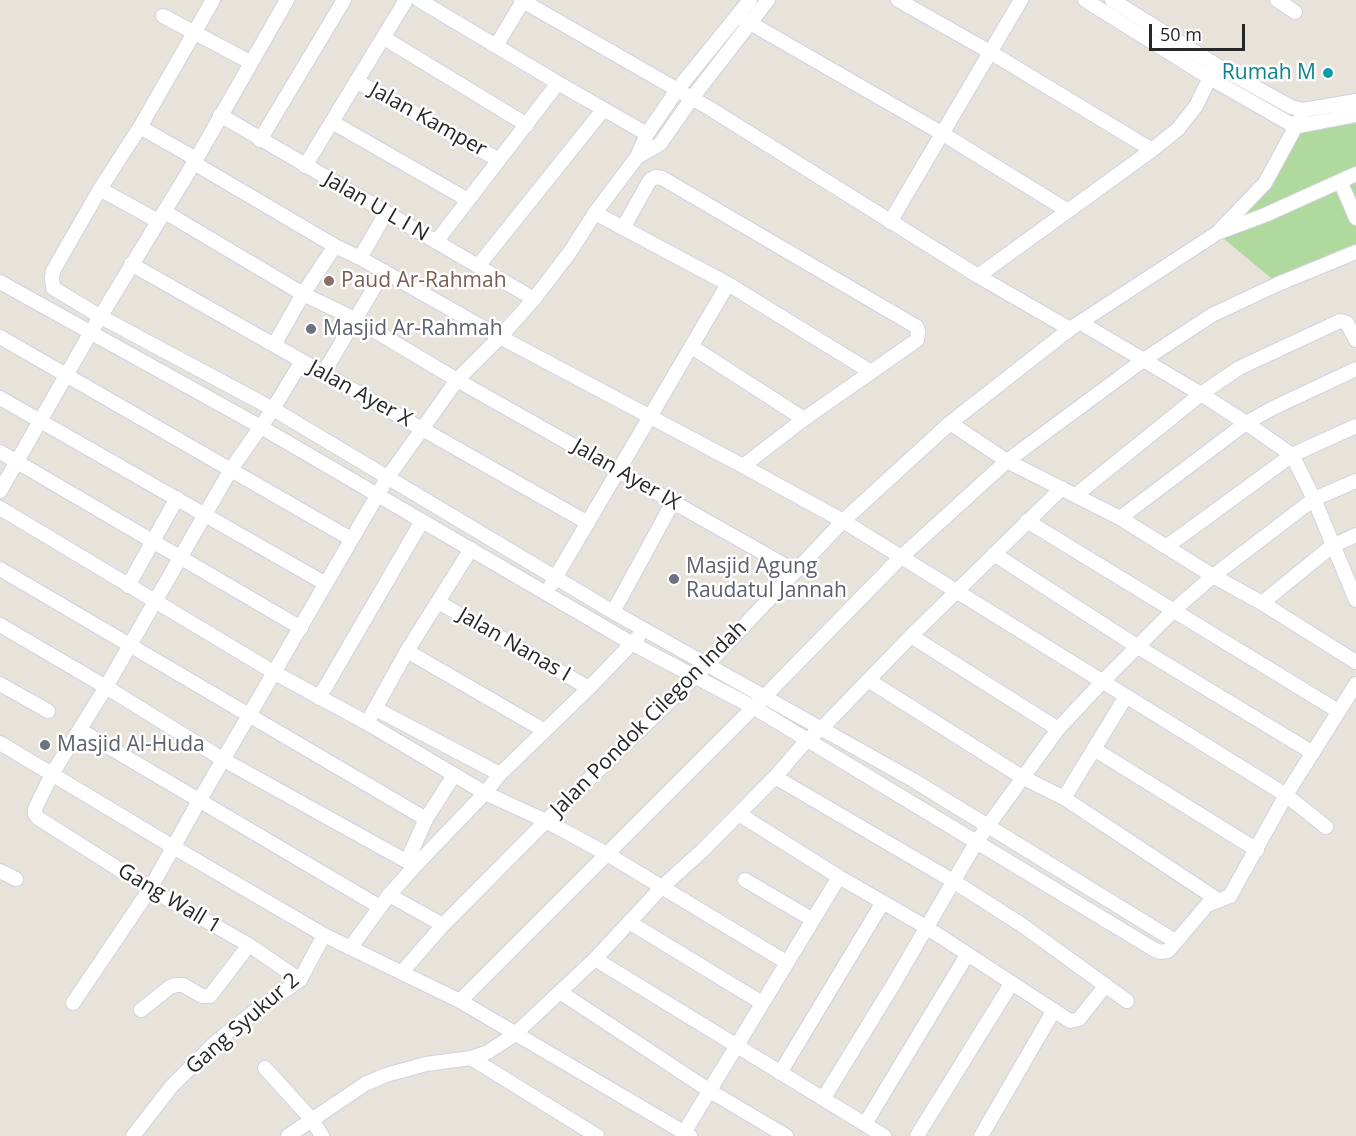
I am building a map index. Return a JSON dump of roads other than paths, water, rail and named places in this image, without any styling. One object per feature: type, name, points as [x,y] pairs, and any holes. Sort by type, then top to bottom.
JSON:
[{"type":"street","points":[[213,0],[53,271],[52,284],[59,294],[273,410],[613,612],[822,728],[988,824],[1171,946]]},
{"type":"street","points":[[0,490],[131,264],[195,161],[287,0]]},
{"type":"street","points":[[260,140],[344,0]]},
{"type":"street","points":[[305,166],[406,0]]},
{"type":"street","points":[[419,0],[647,134]]},
{"type":"street","points":[[73,1003],[175,848],[388,477],[457,380],[534,299],[570,252],[595,213],[637,157],[647,134],[677,90],[750,0]]},
{"type":"street","points":[[637,157],[660,144],[692,98],[768,0]]},
{"type":"street","points":[[898,0],[990,52],[1152,150]]},
{"type":"street","points":[[890,222],[1021,0]]},
{"type":"street","points":[[1085,0],[1213,71],[1292,107],[1304,110],[1356,101]]},
{"type":"street","points":[[1112,0],[1287,122],[1298,126],[1356,115]]},
{"type":"street","points":[[1278,0],[1295,12]]},
{"type":"street","points":[[496,46],[522,1],[692,98],[978,276],[1201,394],[1292,455],[1314,499],[1355,597]]},
{"type":"street","points":[[163,16],[250,62]]},
{"type":"street","points":[[738,16],[943,134],[1068,211]]},
{"type":"street","points":[[384,38],[527,125]]},
{"type":"street","points":[[978,276],[1178,129],[1196,106],[1213,71]]},
{"type":"street","name":"Jalan Kamper","points":[[356,81],[499,160]]},
{"type":"street","points":[[436,242],[558,83]]},
{"type":"street","points":[[478,267],[603,110]]},
{"type":"street","name":"Jalan Pondok Cilegon Indah","points":[[1217,233],[1265,183],[1298,126],[1304,110]]},
{"type":"street","name":"Jalan U L I N","points":[[219,116],[534,299]]},
{"type":"street","points":[[332,122],[468,200]]},
{"type":"street","points":[[140,127],[335,246],[843,522],[1125,698],[1286,795],[1326,827]]},
{"type":"street","name":"Jalan Pondok Cilegon Indah","points":[[402,972],[443,925],[546,821],[707,665],[843,522],[950,423],[1075,326],[1217,233],[1265,215],[1356,174]]},
{"type":"street","points":[[623,228],[650,180],[656,177],[662,178],[917,327],[917,340],[804,419],[743,466]]},
{"type":"street","points":[[1340,181],[1356,218]]},
{"type":"street","name":"Jalan Ayer IX","points":[[100,189],[161,216],[303,294],[355,319],[457,380],[795,571]]},
{"type":"street","points":[[1252,196],[1265,215]]},
{"type":"street","points":[[360,258],[386,213]]},
{"type":"street","points":[[595,213],[728,284],[871,372]]},
{"type":"street","points":[[274,345],[303,294],[335,246]]},
{"type":"street","points":[[460,1001],[900,558],[1007,460],[1142,361],[1212,315],[1278,284],[1356,252]]},
{"type":"street","name":"Jalan Ayer X","points":[[131,264],[588,523]]},
{"type":"street","points":[[324,372],[384,271]]},
{"type":"street","points":[[0,282],[261,427],[633,644],[753,707],[1155,950],[1171,946],[1207,905],[1230,896],[1286,795],[1356,684]]},
{"type":"street","points":[[547,594],[728,284]]},
{"type":"street","points":[[51,310],[59,294]]},
{"type":"street","points":[[1076,495],[1201,394],[1239,368],[1340,321],[1347,323],[1356,340]]},
{"type":"street","points":[[0,337],[351,539]]},
{"type":"street","points":[[692,347],[804,419]]},
{"type":"street","points":[[52,774],[106,687],[230,471],[273,410],[302,361]]},
{"type":"street","points":[[1120,519],[1246,423],[1356,369]]},
{"type":"street","points":[[0,398],[326,584]]},
{"type":"street","points":[[950,423],[1007,460],[1120,519],[1356,662]]},
{"type":"street","points":[[1166,547],[1292,455],[1356,426]]},
{"type":"street","points":[[0,452],[301,628]]},
{"type":"street","points":[[823,1099],[976,841],[1058,729],[1101,682],[1174,610],[1213,576],[1314,499],[1356,481]]},
{"type":"street","points":[[288,1136],[365,1084],[426,1064],[471,1058],[488,1052],[514,1035],[595,959],[662,887],[703,850],[775,777],[807,740],[822,728],[955,592],[1062,488]]},
{"type":"street","points":[[128,586],[177,498]]},
{"type":"street","points":[[613,612],[673,502]]},
{"type":"street","points":[[0,508],[319,698],[367,723],[485,793],[546,821],[607,854],[786,962]]},
{"type":"street","points":[[319,698],[422,521]]},
{"type":"street","points":[[1027,522],[1338,711]]},
{"type":"street","points":[[1262,603],[1332,546],[1356,535]]},
{"type":"street","points":[[367,723],[407,651],[471,549]]},
{"type":"street","points":[[994,554],[1138,647],[1313,753]]},
{"type":"street","points":[[0,569],[251,714],[426,819]]},
{"type":"street","name":"Jalan Nanas I","points":[[438,602],[589,688]]},
{"type":"street","points":[[0,625],[224,760],[411,863]]},
{"type":"street","points":[[350,948],[411,863],[485,793],[500,774],[633,644],[643,629]]},
{"type":"street","points":[[911,636],[1058,729]]},
{"type":"street","points":[[407,651],[545,731]]},
{"type":"street","points":[[868,680],[1022,777],[1064,798],[1218,900]]},
{"type":"street","points":[[0,684],[48,711]]},
{"type":"street","points":[[1064,798],[1125,698]]},
{"type":"street","points":[[376,708],[500,774]]},
{"type":"street","points":[[80,730],[380,908]]},
{"type":"street","points":[[0,743],[324,935],[460,1001],[685,1135],[838,877]]},
{"type":"street","points":[[1094,749],[1257,850]]},
{"type":"street","name":"Gang Wall 1","points":[[52,774],[35,809],[38,818],[150,889],[249,945],[300,980]]},
{"type":"street","points":[[411,863],[426,819],[454,775]]},
{"type":"street","points":[[775,777],[953,881],[1022,925],[1127,1000]]},
{"type":"street","points":[[739,814],[838,877],[926,927],[1070,1021],[1079,1019],[1106,985]]},
{"type":"street","points":[[0,870],[16,879]]},
{"type":"street","points":[[745,880],[813,920]]},
{"type":"street","points":[[389,895],[443,925]]},
{"type":"street","points":[[780,1073],[883,902]]},
{"type":"street","points":[[629,922],[762,1003]]},
{"type":"street","name":"Gang Syukur 2","points":[[133,1136],[171,1087],[216,1042],[300,980],[324,935]]},
{"type":"street","points":[[141,1010],[170,987],[176,985],[183,985],[202,996],[210,996],[249,945]]},
{"type":"street","points":[[865,1124],[967,955]]},
{"type":"street","points":[[595,959],[885,1136]]},
{"type":"street","points":[[917,1136],[1011,984]]},
{"type":"street","points":[[560,992],[710,1091],[786,1136]]},
{"type":"street","points":[[981,1136],[1054,1010]]},
{"type":"street","points":[[471,1058],[597,1136]]},
{"type":"street","points":[[265,1068],[313,1121],[322,1136]]},
{"type":"place","name":"Rumah M","points":[[1328,73]]},
{"type":"place","name":"Paud Ar-Rahmah","points":[[329,281]]},
{"type":"place","name":"Masjid Ar-Rahmah","points":[[311,329]]},
{"type":"place","name":"Masjid Agung Raudatul Jannah","points":[[674,579]]},
{"type":"place","name":"Masjid Al-Huda","points":[[45,745]]}]
